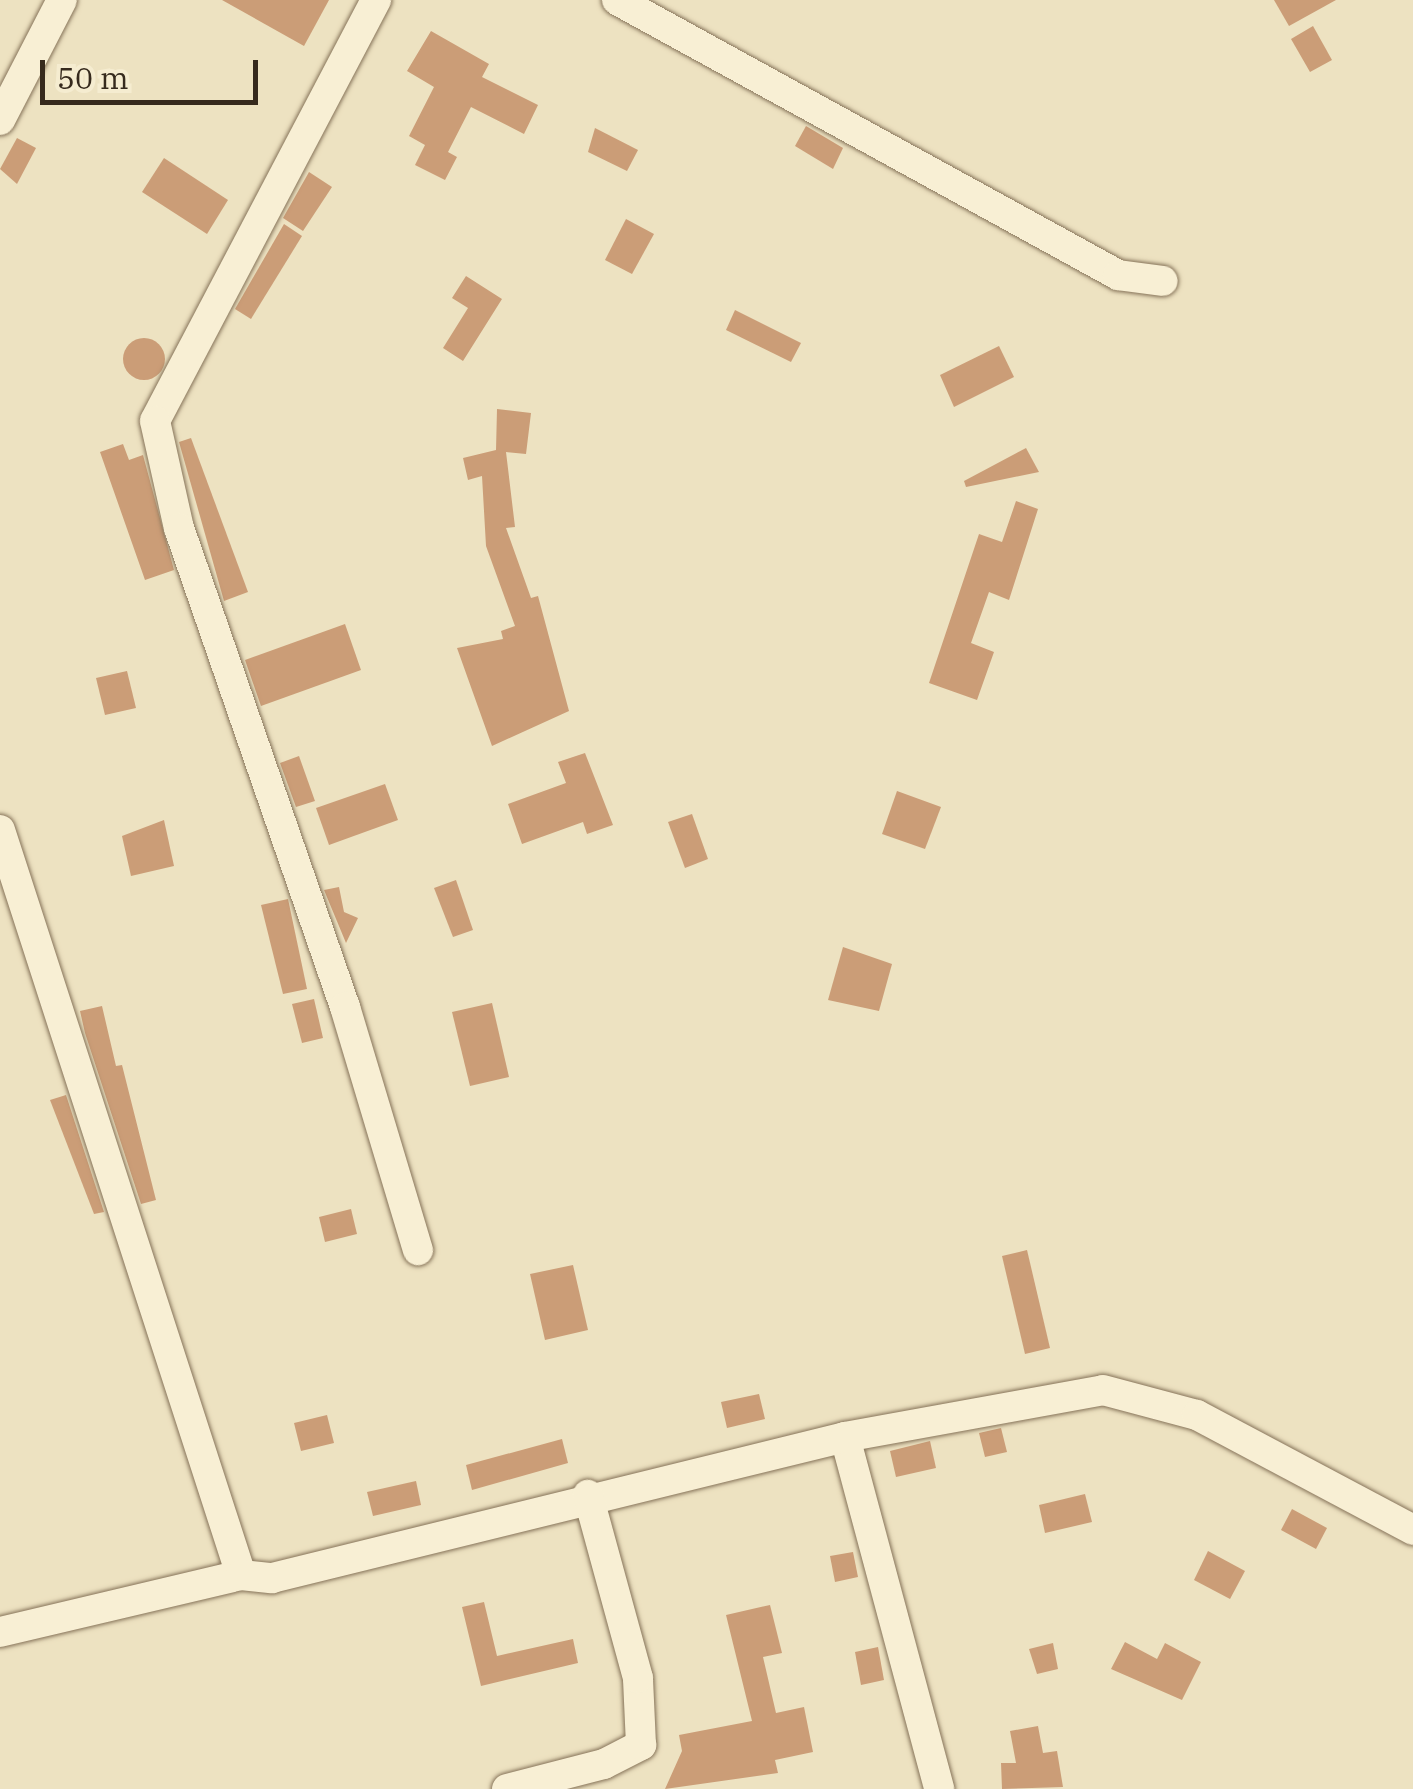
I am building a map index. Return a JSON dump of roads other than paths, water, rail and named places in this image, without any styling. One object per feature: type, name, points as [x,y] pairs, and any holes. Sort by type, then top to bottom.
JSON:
[{"type":"street","points":[[0,120],[62,0]]},
{"type":"street","points":[[376,0],[156,421],[179,528],[345,1007],[418,1250]]},
{"type":"street","points":[[617,0],[1118,275],[1163,281]]},
{"type":"street","points":[[0,830],[241,1576]]},
{"type":"street","points":[[0,1632],[241,1576],[272,1578],[588,1495],[846,1437],[1103,1390],[1197,1415],[1413,1530]]},
{"type":"street","points":[[846,1437],[938,1789]]},
{"type":"street","points":[[507,1789],[604,1764],[640,1745],[638,1678],[588,1495]]}]
